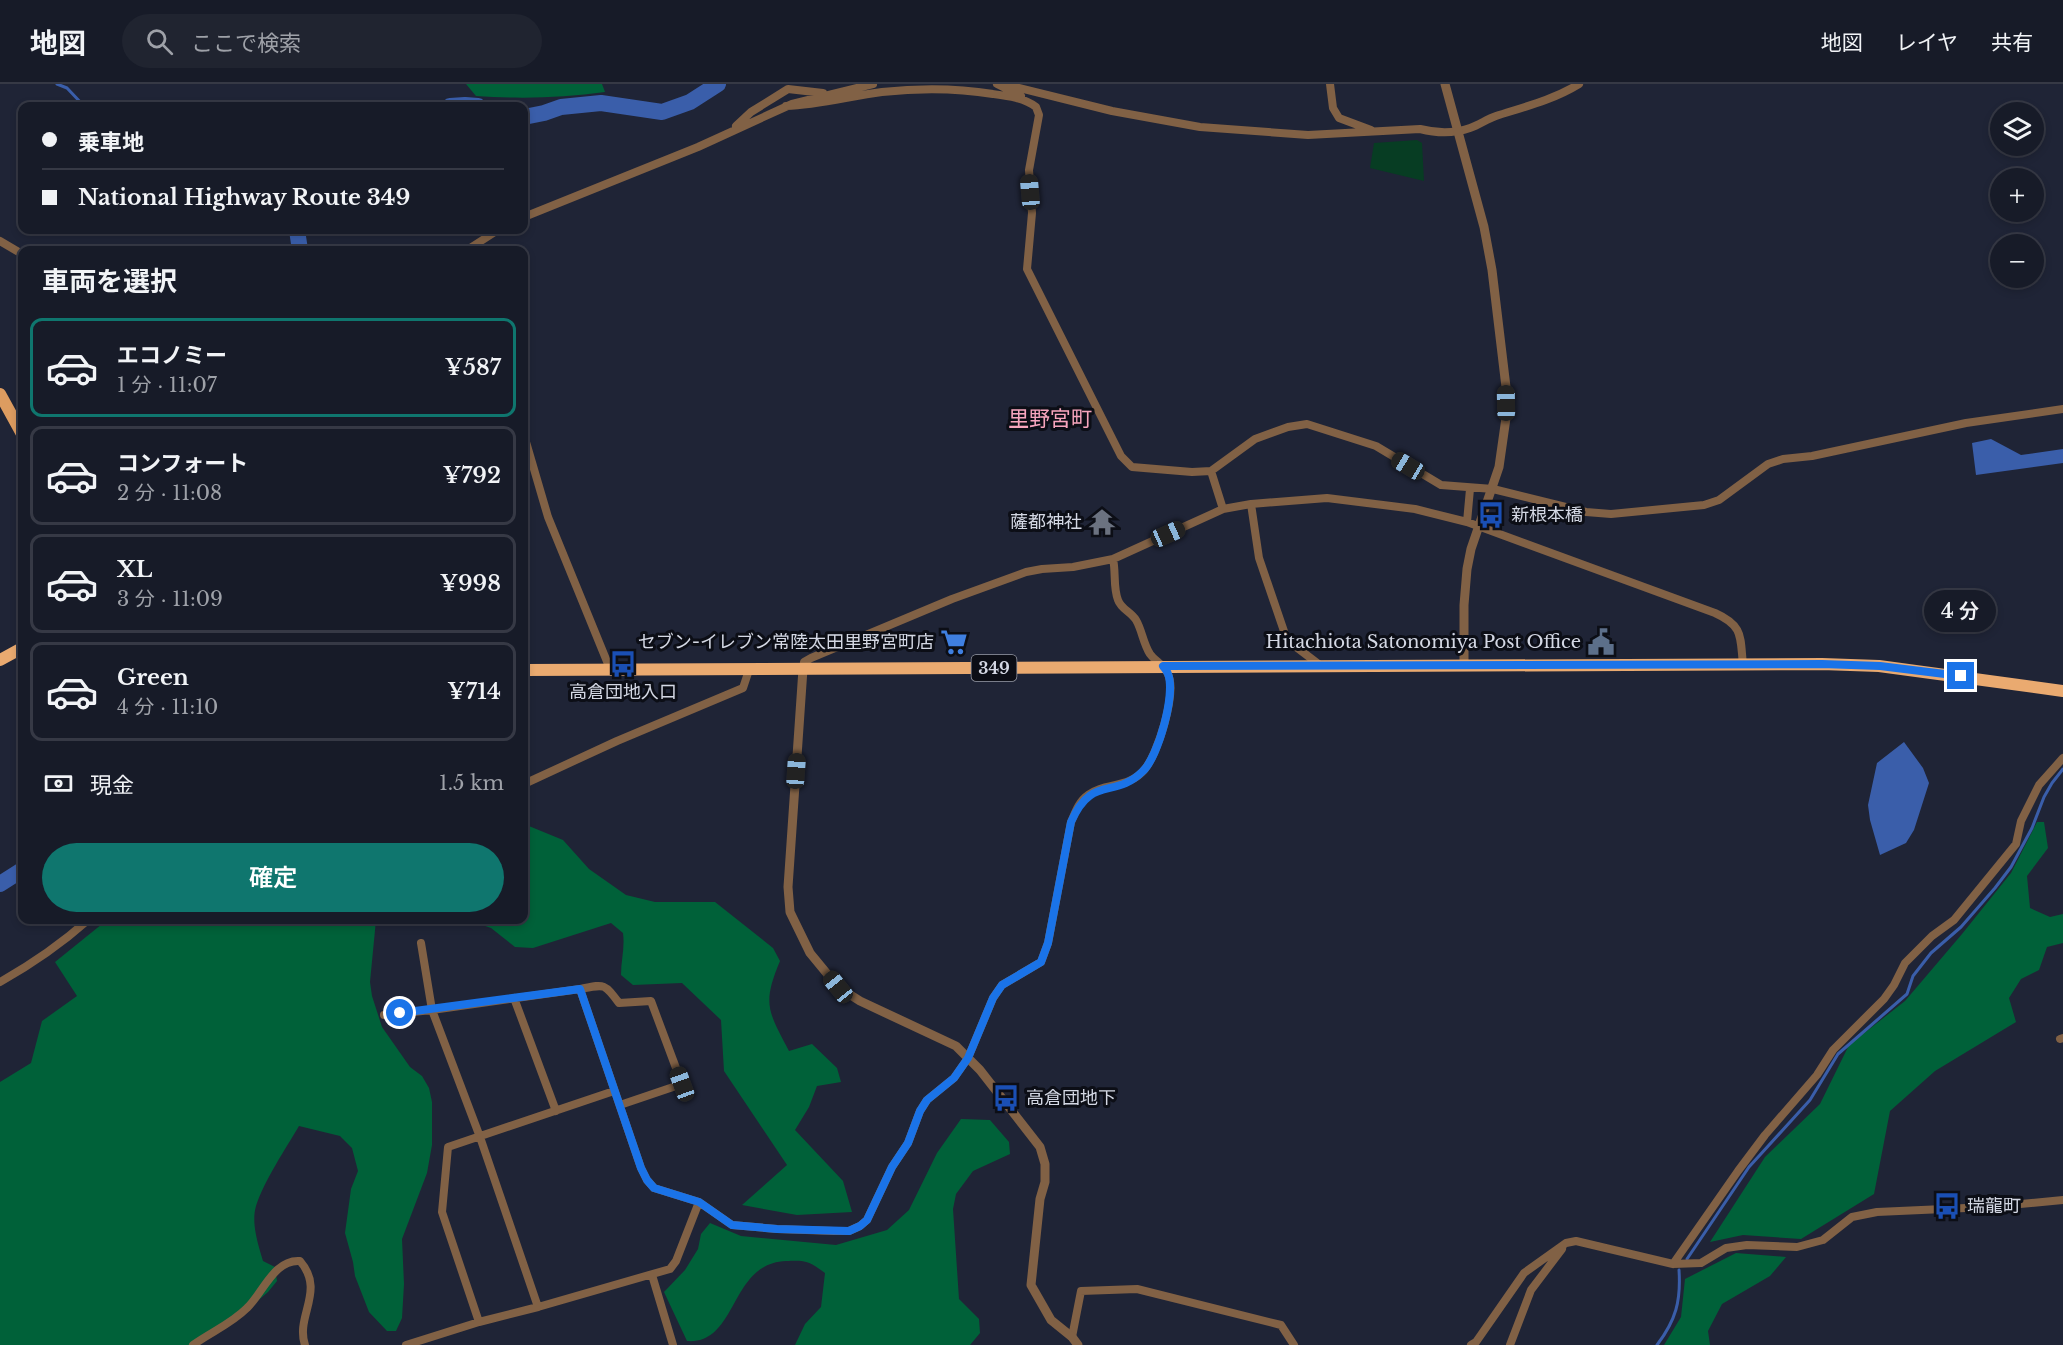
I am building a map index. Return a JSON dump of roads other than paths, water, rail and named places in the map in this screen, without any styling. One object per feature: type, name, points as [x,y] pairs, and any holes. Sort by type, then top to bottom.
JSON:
[{"type":"highway","points":[[0,660],[18,650]]},
{"type":"highway","name":"349","points":[[528,670],[1464,665],[1880,666],[2063,691]]},
{"type":"main road","points":[[0,394],[18,425]]},
{"type":"street","points":[[528,215],[786,106],[828,93],[873,84]]},
{"type":"street","points":[[997,84],[1028,100],[1036,106],[1039,115],[1029,170],[1032,213],[1028,269],[1121,456],[1132,467],[1211,471],[1256,439],[1288,427],[1307,424],[1376,446],[1441,486],[1493,489],[1586,512],[1611,514],[1704,505],[1719,500],[1760,469],[1783,459],[1812,456],[1966,423],[2063,410]]},
{"type":"street","points":[[1003,84],[1112,111],[1200,127],[1308,135],[1468,129],[1493,116],[1526,108],[1579,84]]},
{"type":"street","points":[[1330,84],[1333,108],[1339,118],[1374,131]]},
{"type":"street","points":[[1445,84],[1484,226],[1492,270],[1506,387],[1504,443],[1493,489],[1478,528],[1467,569],[1464,605],[1464,665]]},
{"type":"street","points":[[731,131],[751,112],[787,87],[828,93]]},
{"type":"street","points":[[786,106],[826,103],[912,89],[976,91],[1028,100]]},
{"type":"street","points":[[473,246],[492,234]]},
{"type":"street","points":[[0,241],[18,252]]},
{"type":"street","points":[[528,448],[548,516],[608,664],[607,670]]},
{"type":"street","points":[[1211,471],[1223,509]]},
{"type":"street","points":[[1467,522],[1470,489]]},
{"type":"street","points":[[1078,1345],[1051,1320],[1031,1285],[1040,1199],[1045,1182],[1045,1164],[1040,1147],[956,1046],[860,1001],[838,987],[810,953],[790,912],[788,887],[804,663],[811,658],[823,655],[952,599],[1026,572],[1074,567],[1113,559],[1223,509],[1251,504],[1327,498],[1397,506],[1467,522],[1729,620],[1737,627],[1743,665]]},
{"type":"street","points":[[1251,504],[1259,558],[1287,640],[1323,666]]},
{"type":"street","points":[[580,989],[641,1168],[654,1188],[699,1202],[732,1225],[834,1231],[849,1231],[860,1226],[867,1220],[892,1167],[908,1143],[920,1111],[927,1100],[954,1078],[968,1058],[993,998],[1002,985],[1041,962],[1048,943],[1071,822],[1078,807],[1086,796],[1095,791],[1132,780],[1144,770],[1154,754],[1169,701],[1169,675],[1163,666],[1150,655],[1136,619],[1123,608],[1118,600],[1113,559]]},
{"type":"street","points":[[528,782],[617,741],[743,688],[749,670]]},
{"type":"street","points":[[1674,1264],[1738,1171],[1765,1135],[1817,1075],[1833,1050],[1884,999],[1894,986],[1905,963],[1932,936],[1954,921],[2016,844],[2021,821],[2039,785],[2063,758]]},
{"type":"street","points":[[0,982],[68,938],[84,924]]},
{"type":"street","points":[[421,943],[432,1010],[480,1137],[538,1306]]},
{"type":"street","points":[[384,1015],[599,985],[607,987],[619,1003],[651,1001],[682,1084],[620,1105]]},
{"type":"street","points":[[514,998],[556,1111]]},
{"type":"street","points":[[480,1322],[442,1212],[448,1147],[614,1091]]},
{"type":"street","points":[[1471,1345],[1476,1342],[1524,1273],[1566,1243],[1576,1240],[1674,1264],[1701,1263],[1726,1248],[1748,1245],[1797,1247],[1823,1240],[1852,1217],[1877,1212],[1988,1207],[2063,1200]]},
{"type":"street","points":[[406,1345],[670,1269],[676,1261],[699,1202]]},
{"type":"street","points":[[1510,1345],[1531,1290],[1566,1243]]},
{"type":"street","points":[[193,1345],[231,1322],[249,1307],[280,1266],[293,1260],[300,1260],[306,1268],[310,1284],[310,1299],[302,1329],[304,1345]]},
{"type":"street","points":[[652,1275],[673,1345]]},
{"type":"street","points":[[1072,1337],[1081,1291],[1137,1289],[1281,1325],[1294,1345]]},
{"type":"water","points":[[1991,439],[2021,455],[2063,449],[2063,463],[1976,475],[1972,443]]},
{"type":"water","points":[[1904,742],[1923,768],[1929,783],[1914,830],[1906,843],[1880,855],[1868,805],[1877,763]]},
{"type":"waterway","points":[[57,84],[67,88],[80,102]]},
{"type":"waterway","points":[[528,116],[561,107],[601,103],[662,112],[690,102],[718,84]]},
{"type":"waterway","points":[[298,234],[299,246]]},
{"type":"waterway","points":[[1687,1259],[1749,1167],[1810,1100],[1838,1054],[1907,994],[1913,976],[1931,953],[1961,927],[1995,888],[2011,867],[2032,828],[2044,797],[2063,769]]},
{"type":"waterway","points":[[0,884],[18,873]]},
{"type":"waterway","points":[[1657,1345],[1669,1327],[1676,1310],[1679,1270]]},
{"type":"place","name":"新根本橋","points":[[1491,515]]},
{"type":"place","name":"薩都神社","points":[[1102,522]]},
{"type":"place","name":"セブン-イレブン常陸太田里野宮町店","points":[[954,642]]},
{"type":"place","name":"Hitachiota Satonomiya Post Office","points":[[1601,642]]},
{"type":"place","name":"高倉団地入口","points":[[623,664]]},
{"type":"place","name":"高倉団地下","points":[[1006,1098]]},
{"type":"place","name":"瑞龍町","points":[[1947,1206]]},
{"type":"district","name":"里野宮町","points":[[1050,419]]}]
